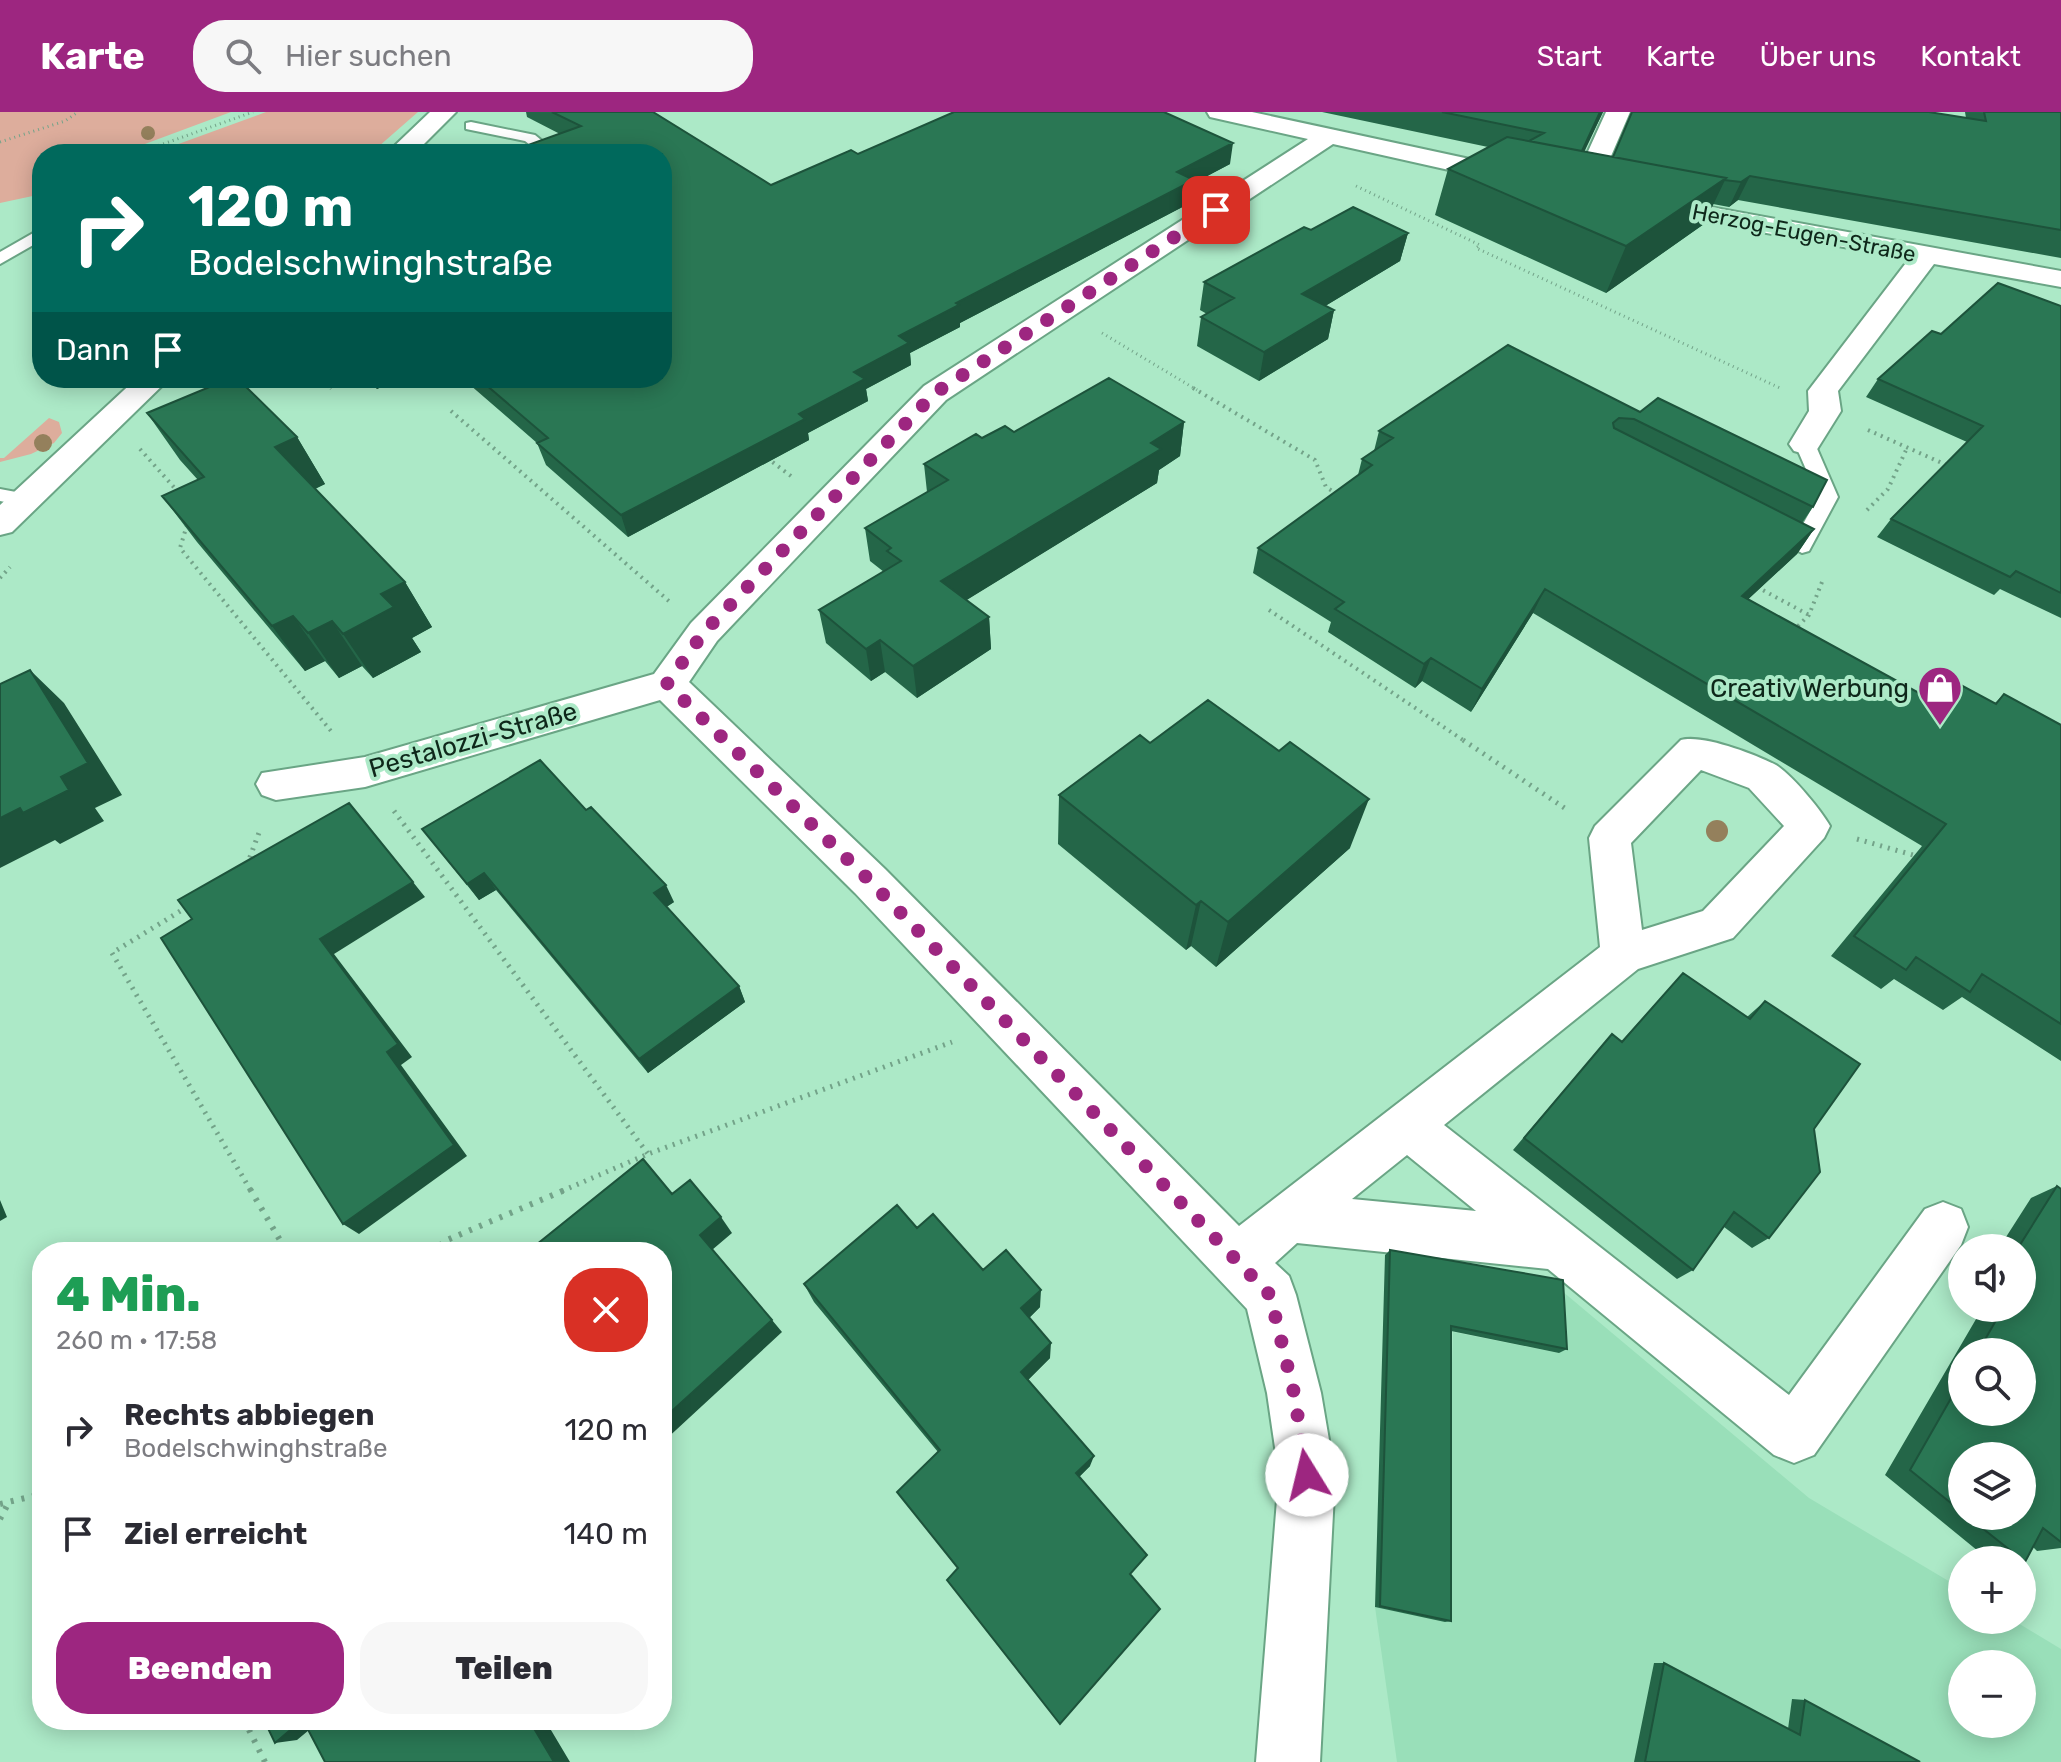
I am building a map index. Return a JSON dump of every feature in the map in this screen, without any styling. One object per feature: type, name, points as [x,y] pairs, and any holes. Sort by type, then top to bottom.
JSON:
[{"type":"street","points":[[410,144],[444,112]]},
{"type":"street","name":"Herzog-Eugen-Straße","points":[[1219,112],[1313,147],[1546,183],[1925,257],[2061,279]]},
{"type":"street","points":[[1583,191],[1618,112]]},
{"type":"street","points":[[1288,1762],[1307,1475],[1294,1393],[1270,1295],[870,881],[667,684],[704,632],[935,393],[1313,147]]},
{"type":"street","points":[[1805,444],[1825,411],[1823,391],[1925,257]]},
{"type":"street","points":[[0,524],[12,498],[84,445],[144,388]]},
{"type":"street","name":"Pestalozzi-Straße","points":[[276,784],[365,772],[667,684]]},
{"type":"street","points":[[1238,1263],[1290,1217],[1623,955],[1718,925],[1809,826],[1763,777],[1695,751],[1610,838],[1623,955]]},
{"type":"street","points":[[1407,1125],[1794,1435],[1943,1227]]},
{"type":"street","points":[[1290,1217],[1558,1245]]},
{"type":"lane","points":[[471,126],[530,138],[538,144]]},
{"type":"lane","points":[[0,259],[32,239]]},
{"type":"lane","points":[[1749,519],[1802,546],[1828,497],[1805,444]]},
{"type":"path","points":[[0,142],[65,121],[78,112]]},
{"type":"path","points":[[163,144],[253,112]]},
{"type":"path","points":[[1313,147],[1480,245],[1476,248],[1957,470]]},
{"type":"path","points":[[710,152],[718,152],[744,168]]},
{"type":"path","points":[[1047,319],[1099,331],[1315,460],[1326,487],[1339,495]]},
{"type":"path","points":[[451,411],[704,632]]},
{"type":"path","points":[[84,445],[138,447],[183,498]]},
{"type":"path","points":[[756,450],[827,503]]},
{"type":"path","points":[[188,521],[180,548],[365,772],[648,1154]]},
{"type":"path","points":[[1754,585],[1809,615]]},
{"type":"path","points":[[1269,610],[1610,838]]},
{"type":"path","points":[[245,871],[276,784]]},
{"type":"path","points":[[1809,826],[1928,859]]},
{"type":"path","points":[[192,904],[112,953],[281,1242]]},
{"type":"path","points":[[444,1242],[648,1154],[952,1042]]},
{"type":"path","points":[[0,1519],[4,1504],[32,1497]]},
{"type":"path","points":[[249,1730],[265,1762]]},
{"type":"shaded area","points":[[0,112],[231,112],[145,144],[32,144],[32,196],[0,203]]},
{"type":"shaded area","points":[[266,112],[418,112],[381,144],[178,144]]},
{"type":"shaded area","points":[[49,418],[59,422],[62,433],[54,443],[31,454],[0,462],[0,458],[4,458]]},
{"type":"shaded area","points":[[1556,1286],[1809,1498],[1948,1581],[1948,1634],[2036,1634],[2061,1649],[2061,1762],[1397,1762],[1375,1607],[1444,1621],[1453,1332],[1559,1353]]},
{"type":"building","points":[[552,112],[653,112],[771,185],[851,150],[858,154],[954,112],[1164,112],[1233,143],[1177,172],[1194,180],[956,303],[959,305],[899,336],[909,343],[854,372],[865,379],[799,414],[805,419],[621,515],[537,443],[548,438],[490,388],[672,388],[672,144],[531,144],[581,126]]},
{"type":"building","points":[[1442,112],[1600,112],[1582,151],[1529,141],[1544,133]]},
{"type":"building","points":[[1632,112],[1929,112],[1986,121],[1984,112],[2061,112],[2061,230],[1750,176],[1741,182],[1724,180],[1726,178],[1613,157]]},
{"type":"building","points":[[1507,137],[1726,178],[1626,246],[1448,169]]},
{"type":"building","points":[[1353,207],[1408,233],[1302,294],[1334,310],[1264,352],[1201,317],[1234,298],[1204,282],[1304,227],[1311,230]]},
{"type":"building","points":[[1998,283],[2061,306],[2061,593],[2016,571],[2010,577],[1891,519],[1983,426],[1878,379],[1932,331],[1941,334]]},
{"type":"building","points":[[1508,345],[1640,412],[1658,398],[1827,480],[1813,507],[1634,419],[1619,418],[1613,423],[1614,428],[1814,529],[1742,596],[1928,698],[1946,677],[1996,704],[2004,694],[2061,725],[2061,1024],[1982,974],[1970,992],[1916,957],[1906,970],[1854,936],[1946,824],[1545,589],[1482,689],[1431,658],[1424,664],[1335,609],[1344,602],[1258,548],[1372,465],[1362,459],[1393,438],[1379,431]]},
{"type":"building","points":[[1109,378],[1184,422],[1151,443],[1161,449],[941,581],[989,617],[913,666],[880,640],[866,649],[819,610],[901,561],[887,551],[891,548],[865,528],[948,480],[924,464],[976,434],[982,438],[1005,426],[1014,432]]},
{"type":"building","points":[[207,388],[247,388],[297,437],[275,447],[405,582],[381,594],[394,607],[343,634],[332,621],[308,633],[293,616],[272,626],[162,496],[204,477],[147,413]]},
{"type":"building","points":[[30,670],[88,763],[61,777],[69,790],[23,813],[20,808],[0,818],[0,684]]},
{"type":"building","points":[[1208,700],[1279,751],[1290,742],[1369,799],[1228,922],[1201,901],[1196,905],[1059,795],[1140,735],[1150,743]]},
{"type":"building","points":[[540,760],[586,810],[591,807],[666,885],[654,893],[739,986],[639,1059],[484,873],[467,884],[422,829]]},
{"type":"building","points":[[349,803],[413,882],[320,939],[398,1044],[387,1052],[454,1145],[343,1224],[161,938],[192,919],[178,900]]},
{"type":"building","points":[[1683,973],[1750,1019],[1765,1001],[1860,1064],[1814,1129],[1820,1172],[1769,1238],[1734,1212],[1693,1270],[1524,1138],[1612,1034],[1622,1042]]},
{"type":"building","points":[[643,1159],[672,1194],[690,1180],[721,1217],[700,1235],[772,1320],[672,1411],[672,1242],[540,1242]]},
{"type":"building","points":[[2057,1186],[2061,1189],[2061,1542],[2043,1528],[2033,1546],[2005,1546],[1985,1530],[2036,1530],[2036,1442],[1948,1442],[1948,1501],[1910,1470],[1948,1404],[1948,1426],[2036,1426],[2036,1338],[1986,1338],[1995,1322],[2036,1322],[2036,1234],[2027,1234]]},
{"type":"building","points":[[897,1205],[917,1228],[933,1214],[983,1270],[1006,1250],[1041,1290],[1021,1308],[1051,1343],[1021,1372],[1094,1456],[1076,1473],[1147,1555],[1130,1574],[1160,1609],[1060,1724],[947,1580],[958,1568],[897,1492],[940,1450],[804,1284]]},
{"type":"building","points":[[1390,1250],[1563,1280],[1567,1349],[1451,1326],[1451,1621],[1380,1606]]},
{"type":"building","points":[[1664,1663],[1800,1735],[1805,1700],[1920,1762],[1645,1762]]},
{"type":"building","points":[[269,1730],[290,1730],[275,1743]]},
{"type":"building","points":[[308,1730],[535,1730],[554,1762],[325,1762]]},
{"type":"place","name":"Creativ Werbung","points":[[1940,727]]},
{"type":"route","points":[[1216,210],[935,393],[704,632],[667,684],[870,881],[1270,1295],[1294,1393],[1307,1475]]}]
